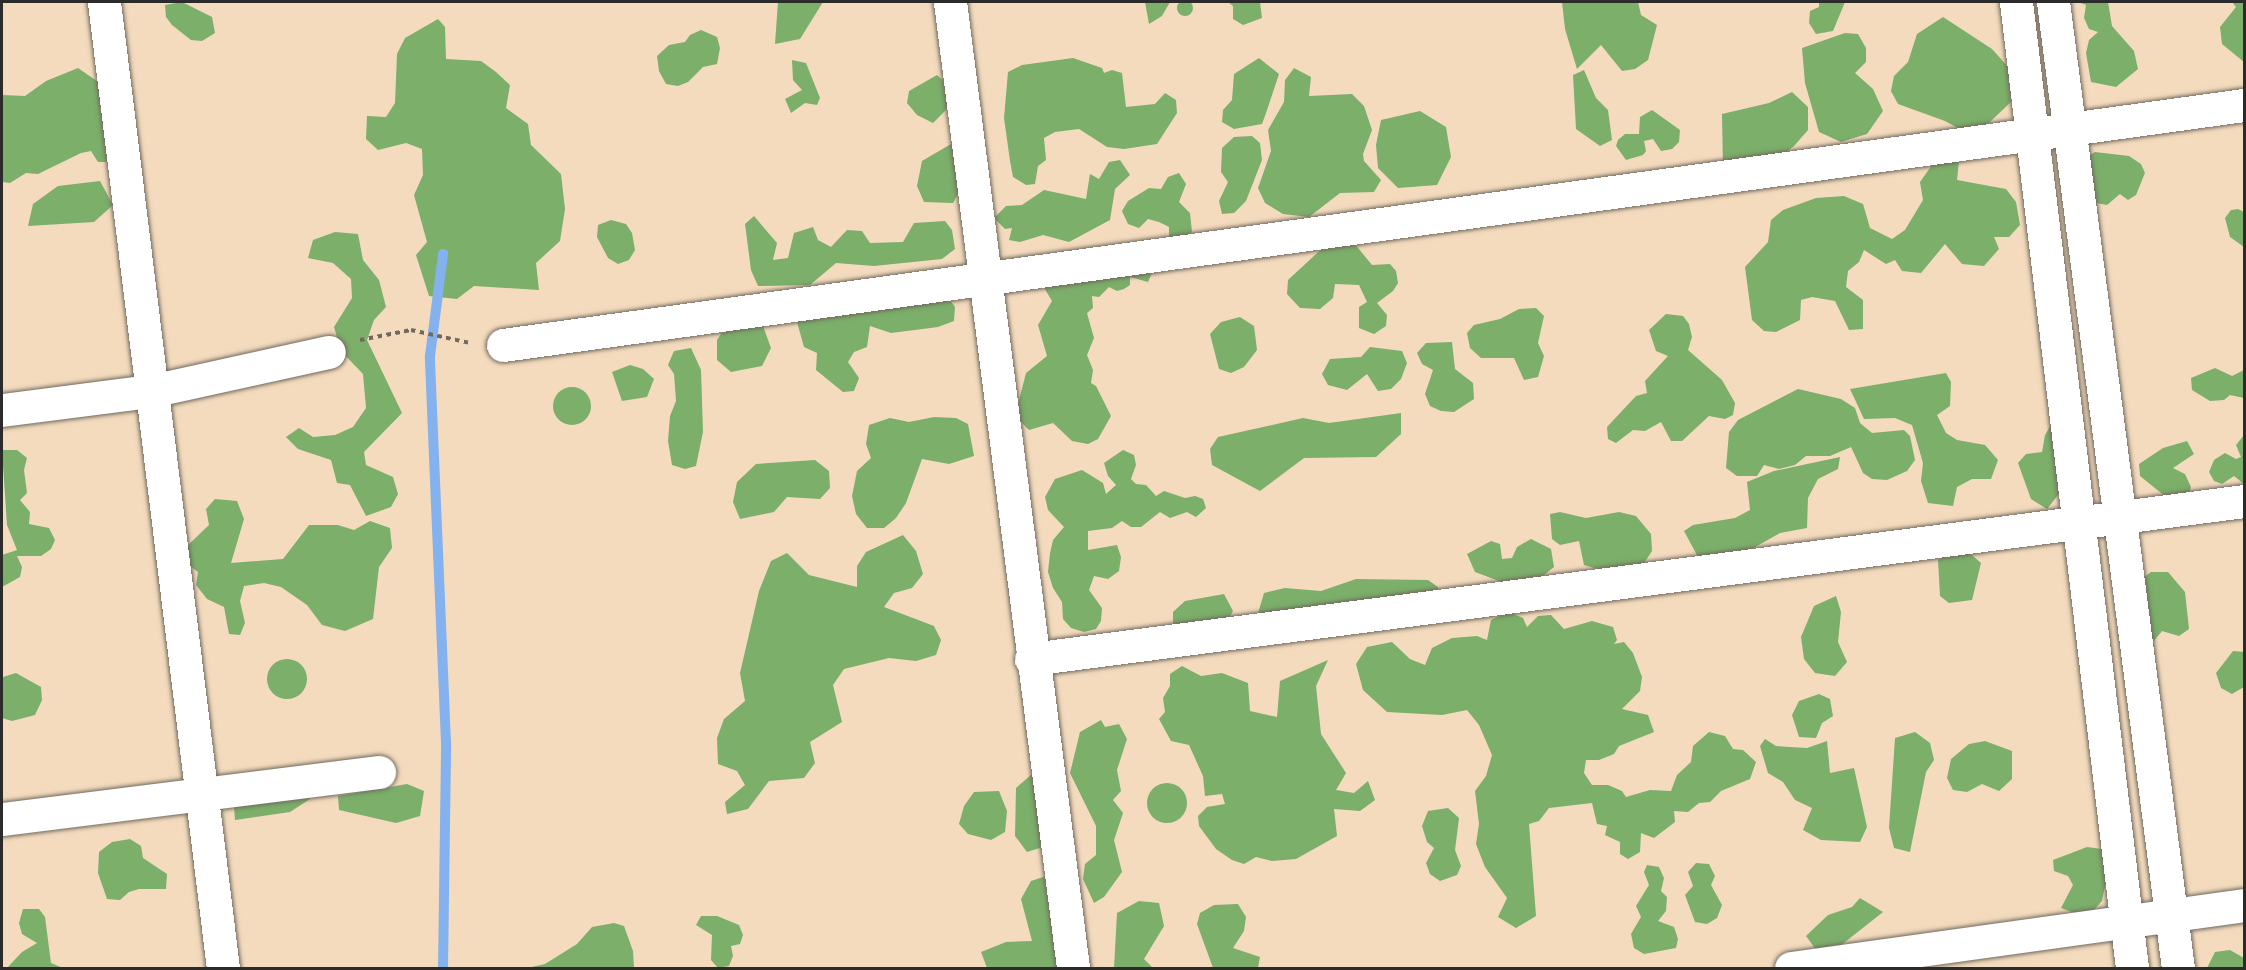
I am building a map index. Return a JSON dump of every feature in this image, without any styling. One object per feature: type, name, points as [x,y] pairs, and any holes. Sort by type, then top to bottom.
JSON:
[{"type":"street","points":[[104,2],[223,969]]},
{"type":"street","points":[[950,2],[1031,659],[1073,969]]},
{"type":"street","points":[[2016,2],[2076,520],[2132,969]]},
{"type":"street","points":[[2052,2],[2178,969]]},
{"type":"street","points":[[503,345],[985,281],[2244,105]]},
{"type":"street","points":[[2,410],[151,391],[329,352]]},
{"type":"street","points":[[1031,659],[2076,520],[2244,501]]},
{"type":"street","points":[[2,819],[379,772]]},
{"type":"street","points":[[1791,969],[2172,918],[2244,905]]},
{"type":"path","points":[[329,352],[385,333],[424,331],[446,339]]},
{"type":"green space","points":[[1182,0],[1188,0],[1193,8],[1191,14],[1182,16],[1177,11],[1177,5]]},
{"type":"green space","points":[[182,2],[212,17],[215,33],[202,41],[191,40],[172,25],[166,17],[165,5]]},
{"type":"green space","points":[[778,2],[823,2],[800,39],[775,44]]},
{"type":"green space","points":[[1145,2],[1170,2],[1162,16],[1149,24]]},
{"type":"green space","points":[[1228,2],[1260,2],[1262,18],[1243,25],[1233,19],[1233,6]]},
{"type":"green space","points":[[1562,2],[1638,2],[1641,15],[1657,25],[1648,60],[1635,69],[1622,71],[1601,45],[1577,69],[1565,29]]},
{"type":"green space","points":[[1819,2],[1845,2],[1833,31],[1816,34],[1809,23],[1810,11],[1819,7]]},
{"type":"green space","points":[[2078,2],[2108,2],[2112,26],[2134,51],[2138,69],[2116,87],[2091,82],[2086,53],[2089,40],[2098,32],[2089,29],[2084,18],[2086,5]]},
{"type":"green space","points":[[2232,2],[2244,2],[2244,62],[2222,44],[2220,27],[2236,7]]},
{"type":"green space","points":[[1943,17],[1992,49],[2010,69],[2011,102],[1974,137],[1945,121],[1898,104],[1891,91],[1894,76],[1908,62],[1917,34]]},
{"type":"green space","points":[[438,19],[445,27],[446,59],[481,61],[510,85],[506,108],[528,124],[531,145],[561,174],[565,209],[560,241],[536,263],[539,290],[474,286],[457,299],[429,296],[416,255],[427,242],[414,195],[423,175],[422,149],[406,143],[378,150],[366,139],[367,116],[386,117],[395,103],[397,54],[405,38]]},
{"type":"green space","points":[[701,30],[717,37],[720,48],[717,64],[703,67],[688,82],[678,86],[666,84],[659,71],[657,56],[669,45],[685,42],[690,35]]},
{"type":"green space","points":[[1845,33],[1858,34],[1866,48],[1866,62],[1855,73],[1873,89],[1883,111],[1867,134],[1841,142],[1819,132],[1805,83],[1802,48]]},
{"type":"green space","points":[[1073,58],[1102,68],[1104,73],[1112,70],[1122,73],[1126,107],[1155,104],[1165,93],[1176,100],[1177,113],[1157,144],[1124,149],[1107,147],[1079,129],[1055,132],[1044,138],[1046,160],[1038,166],[1035,184],[1026,185],[1013,177],[1010,161],[1004,118],[1008,72],[1022,65]]},
{"type":"green space","points":[[1259,58],[1279,74],[1266,113],[1262,124],[1234,129],[1222,122],[1223,110],[1232,100],[1234,74]]},
{"type":"green space","points":[[792,60],[806,63],[820,98],[817,105],[805,103],[791,113],[785,99],[802,90],[793,80]]},
{"type":"green space","points":[[78,68],[104,86],[100,110],[106,117],[109,162],[98,162],[91,151],[81,153],[38,174],[26,173],[10,183],[2,182],[2,95],[25,96],[46,81]]},
{"type":"green space","points":[[1294,68],[1311,77],[1309,96],[1352,94],[1364,106],[1372,130],[1363,154],[1364,161],[1381,180],[1374,192],[1340,193],[1309,217],[1283,214],[1265,203],[1258,188],[1271,151],[1268,130],[1284,102],[1285,80]]},
{"type":"green space","points":[[1584,70],[1596,98],[1608,110],[1612,140],[1600,146],[1576,129],[1573,75]]},
{"type":"green space","points":[[937,75],[948,85],[952,104],[933,123],[917,115],[907,103],[909,91]]},
{"type":"green space","points":[[1792,92],[1808,107],[1808,130],[1794,146],[1775,161],[1723,170],[1722,114],[1769,103]]},
{"type":"green space","points":[[1652,110],[1680,130],[1679,142],[1672,149],[1661,151],[1653,139],[1644,141],[1646,151],[1643,155],[1626,160],[1616,146],[1618,140],[1625,134],[1639,134],[1640,117]]},
{"type":"green space","points":[[1420,111],[1446,127],[1451,157],[1437,185],[1398,188],[1378,168],[1376,145],[1381,120]]},
{"type":"green space","points":[[1252,136],[1260,143],[1262,160],[1246,201],[1234,213],[1222,214],[1219,201],[1228,182],[1221,172],[1222,148],[1234,137]]},
{"type":"green space","points":[[951,144],[957,152],[964,183],[953,203],[924,202],[917,186],[922,161]]},
{"type":"green space","points":[[1953,152],[1959,161],[1957,180],[2006,189],[2016,202],[2020,225],[2009,237],[1994,237],[1999,249],[1984,266],[1962,264],[1945,244],[1921,273],[1902,271],[1895,260],[1886,264],[1864,250],[1859,262],[1848,271],[1846,287],[1863,300],[1863,329],[1849,330],[1835,301],[1812,297],[1801,300],[1800,320],[1776,332],[1764,331],[1752,320],[1745,267],[1768,242],[1771,220],[1783,210],[1816,198],[1844,196],[1863,204],[1870,228],[1892,239],[1905,230],[1923,200],[1920,182],[1939,155]]},
{"type":"green space","points":[[2095,152],[2129,156],[2141,164],[2145,173],[2136,195],[2128,200],[2120,194],[2107,205],[2096,203],[2083,159]]},
{"type":"green space","points":[[1120,160],[1130,175],[1115,189],[1110,220],[1069,242],[1043,235],[1020,242],[1009,240],[1012,228],[1005,229],[994,218],[1006,206],[1022,205],[1044,190],[1086,199],[1090,174],[1099,179],[1109,162]]},
{"type":"green space","points":[[1179,173],[1186,184],[1179,202],[1190,213],[1192,232],[1182,240],[1169,242],[1169,227],[1159,222],[1148,219],[1139,228],[1128,224],[1122,211],[1128,201],[1149,188],[1161,189],[1168,177]]},
{"type":"green space","points":[[100,181],[113,205],[94,222],[28,226],[33,204],[58,186]]},
{"type":"green space","points":[[2238,209],[2244,212],[2244,247],[2230,237],[2225,218],[2231,210]]},
{"type":"green space","points":[[754,216],[777,243],[773,260],[788,258],[794,233],[813,227],[818,240],[831,247],[847,230],[862,231],[870,243],[903,242],[914,223],[945,221],[952,230],[955,249],[942,259],[874,266],[836,263],[810,285],[758,286],[751,270],[745,224]]},
{"type":"green space","points":[[611,220],[626,224],[632,233],[635,250],[629,260],[618,264],[608,258],[597,237],[598,225]]},
{"type":"green space","points":[[335,232],[358,234],[363,260],[379,280],[386,307],[374,320],[367,340],[402,413],[364,452],[366,465],[393,477],[398,494],[391,507],[366,516],[350,485],[337,483],[331,460],[298,449],[286,437],[299,428],[313,437],[335,435],[353,427],[366,408],[363,374],[341,351],[334,327],[352,298],[351,279],[333,263],[308,258],[313,240]]},
{"type":"green space","points":[[1329,242],[1354,243],[1372,265],[1390,264],[1396,271],[1398,283],[1393,291],[1377,303],[1387,315],[1386,326],[1374,334],[1359,328],[1359,307],[1367,302],[1359,285],[1335,284],[1333,298],[1320,309],[1300,308],[1287,294],[1288,280]]},
{"type":"green space","points":[[1153,271],[1148,282],[1130,277],[1130,285],[1124,289],[1117,291],[1109,287],[1099,297],[1092,296],[1093,308],[1087,313],[1094,338],[1087,355],[1093,370],[1091,383],[1096,386],[1111,416],[1098,439],[1088,444],[1072,441],[1053,423],[1029,430],[1019,420],[1018,404],[1026,373],[1047,356],[1038,325],[1052,301],[1043,286]]},
{"type":"green space","points":[[947,296],[955,307],[954,321],[938,327],[891,333],[870,326],[867,347],[854,352],[848,362],[859,378],[854,391],[843,392],[816,370],[817,353],[804,347],[797,322],[824,299]]},
{"type":"green space","points":[[1536,308],[1544,316],[1538,343],[1544,356],[1538,377],[1524,380],[1514,358],[1481,358],[1470,348],[1467,333],[1474,325],[1500,319],[1519,309]]},
{"type":"green space","points":[[1666,314],[1683,316],[1689,324],[1692,337],[1688,350],[1722,380],[1735,403],[1733,415],[1725,419],[1709,416],[1682,441],[1671,441],[1661,422],[1645,431],[1633,430],[1616,443],[1608,439],[1607,427],[1636,396],[1647,393],[1645,381],[1668,356],[1656,351],[1649,330]]},
{"type":"green space","points":[[1240,317],[1254,326],[1257,350],[1244,367],[1231,373],[1219,369],[1210,334],[1221,322]]},
{"type":"green space","points":[[729,322],[763,326],[771,348],[762,366],[731,372],[717,360],[717,340]]},
{"type":"green space","points":[[1452,342],[1455,369],[1473,383],[1474,399],[1454,412],[1441,411],[1430,406],[1425,394],[1433,370],[1422,364],[1417,353],[1426,343]]},
{"type":"green space","points":[[1370,347],[1402,351],[1407,363],[1401,379],[1391,389],[1378,391],[1367,374],[1347,390],[1328,385],[1322,374],[1330,359],[1361,357]]},
{"type":"green space","points":[[691,348],[701,370],[703,432],[696,466],[685,469],[672,465],[668,441],[670,416],[676,401],[674,374],[668,365],[674,351]]},
{"type":"green space","points":[[630,365],[643,369],[654,379],[647,397],[622,401],[612,372]]},
{"type":"green space","points":[[2215,368],[2232,376],[2244,370],[2244,398],[2230,395],[2224,400],[2210,401],[2192,390],[2191,378]]},
{"type":"green space","points":[[1946,373],[1951,382],[1950,406],[1937,415],[1946,433],[1957,440],[1985,445],[1998,460],[1991,479],[1972,479],[1957,487],[1953,506],[1928,503],[1921,481],[1923,463],[1912,425],[1895,418],[1864,419],[1850,389]]},
{"type":"green space","points":[[572,387],[585,393],[591,406],[585,419],[572,425],[559,419],[553,406],[559,393]]},
{"type":"green space","points":[[1798,389],[1841,399],[1855,408],[1860,423],[1872,433],[1904,430],[1910,436],[1915,460],[1907,471],[1887,480],[1872,479],[1863,473],[1851,447],[1830,456],[1806,456],[1795,465],[1779,469],[1764,465],[1757,476],[1737,476],[1726,468],[1729,432],[1738,420]]},
{"type":"green space","points":[[1401,413],[1401,434],[1376,457],[1304,458],[1260,491],[1212,465],[1210,449],[1218,437],[1303,418],[1329,423]]},
{"type":"green space","points":[[934,417],[956,418],[968,424],[974,456],[949,464],[922,459],[906,503],[896,518],[884,528],[867,528],[856,514],[852,496],[857,471],[871,458],[866,444],[869,425],[890,418],[909,422]]},
{"type":"green space","points":[[2055,418],[2077,471],[2047,509],[2031,499],[2018,463],[2026,454],[2042,452],[2045,435]]},
{"type":"green space","points":[[2244,435],[2244,484],[2234,476],[2222,484],[2214,481],[2209,472],[2214,460],[2225,453],[2236,459],[2241,457],[2236,445]]},
{"type":"green space","points":[[2187,441],[2194,454],[2173,468],[2185,474],[2191,487],[2189,494],[2166,497],[2140,476],[2139,464],[2163,448]]},
{"type":"green space","points":[[2,450],[17,450],[27,458],[24,470],[27,493],[20,500],[30,512],[29,524],[49,528],[55,540],[51,549],[41,556],[17,556],[22,567],[20,577],[2,587],[2,555],[17,550],[7,525]]},
{"type":"green space","points":[[1123,450],[1134,455],[1136,465],[1131,479],[1136,484],[1146,485],[1156,496],[1164,491],[1185,498],[1195,496],[1203,499],[1206,508],[1196,517],[1187,512],[1170,518],[1160,512],[1141,527],[1131,527],[1122,521],[1112,528],[1088,531],[1088,550],[1117,545],[1121,557],[1119,571],[1108,579],[1094,576],[1089,590],[1102,608],[1101,621],[1096,629],[1084,632],[1071,628],[1063,619],[1062,602],[1053,588],[1048,572],[1053,540],[1064,527],[1048,510],[1045,497],[1055,479],[1082,470],[1103,483],[1106,494],[1116,485],[1108,476],[1104,463]]},
{"type":"green space","points":[[1840,457],[1838,469],[1818,479],[1808,498],[1807,528],[1780,533],[1750,550],[1699,559],[1684,531],[1693,525],[1735,518],[1750,510],[1747,482],[1774,471]]},
{"type":"green space","points":[[815,460],[829,471],[830,488],[820,499],[787,497],[774,512],[740,519],[733,502],[737,482],[756,464]]},
{"type":"green space","points":[[215,499],[237,501],[244,519],[231,563],[283,559],[309,525],[338,525],[354,530],[370,521],[390,528],[392,548],[379,567],[373,619],[345,631],[322,625],[307,605],[281,587],[264,583],[244,586],[240,601],[245,623],[240,635],[229,634],[224,607],[207,599],[196,585],[198,572],[188,565],[185,548],[209,525],[206,509]]},
{"type":"green space","points":[[1560,512],[1586,518],[1619,512],[1636,516],[1651,534],[1652,551],[1641,568],[1604,571],[1584,565],[1579,541],[1560,545],[1552,539],[1550,514]]},
{"type":"green space","points":[[903,535],[916,551],[923,574],[912,588],[894,593],[884,607],[934,626],[941,640],[936,655],[916,661],[889,658],[844,669],[833,685],[842,722],[810,742],[815,763],[804,778],[769,781],[748,809],[727,814],[725,802],[745,785],[737,771],[718,764],[717,738],[724,719],[745,701],[740,673],[759,591],[771,561],[787,553],[809,575],[857,587],[857,566],[866,552]]},
{"type":"green space","points":[[1531,539],[1551,549],[1554,567],[1528,588],[1515,587],[1475,572],[1467,554],[1491,541],[1500,544],[1502,559],[1512,558],[1517,547]]},
{"type":"green space","points":[[1965,549],[1981,563],[1972,600],[1949,603],[1940,596],[1938,560],[1949,551]]},
{"type":"green space","points":[[2151,572],[2168,572],[2185,592],[2189,629],[2179,636],[2162,631],[2153,642],[2142,642],[2140,580]]},
{"type":"green space","points":[[1356,579],[1428,580],[1438,587],[1437,612],[1256,620],[1264,593],[1285,588],[1321,591]]},
{"type":"green space","points":[[1224,594],[1233,611],[1225,626],[1181,630],[1173,624],[1173,612],[1185,601]]},
{"type":"green space","points":[[1836,596],[1841,612],[1838,642],[1847,662],[1835,676],[1815,673],[1804,659],[1801,637],[1814,606]]},
{"type":"green space","points":[[1508,612],[1523,618],[1527,627],[1538,616],[1551,615],[1564,629],[1592,621],[1613,627],[1617,640],[1614,644],[1624,642],[1633,653],[1642,677],[1640,691],[1622,709],[1648,715],[1654,732],[1619,746],[1614,754],[1599,760],[1586,760],[1584,773],[1592,785],[1608,785],[1622,791],[1626,797],[1650,790],[1671,791],[1677,775],[1691,762],[1693,746],[1709,732],[1725,736],[1733,749],[1743,750],[1756,762],[1750,779],[1721,791],[1710,802],[1699,803],[1688,812],[1674,811],[1675,822],[1654,838],[1641,833],[1640,852],[1628,859],[1620,854],[1620,842],[1605,835],[1607,826],[1597,824],[1592,803],[1549,808],[1539,821],[1529,824],[1536,916],[1516,928],[1498,917],[1507,898],[1485,867],[1476,844],[1479,824],[1475,791],[1486,776],[1492,755],[1479,725],[1467,710],[1442,715],[1387,712],[1363,690],[1356,664],[1367,647],[1392,642],[1410,659],[1425,665],[1432,648],[1452,638],[1477,636],[1487,640],[1491,620]]},
{"type":"green space","points":[[2233,651],[2244,652],[2244,687],[2232,694],[2221,688],[2216,673]]},
{"type":"green space","points":[[287,659],[301,665],[307,679],[301,693],[287,699],[273,693],[267,679],[273,665]]},
{"type":"green space","points":[[1328,660],[1316,686],[1321,734],[1346,773],[1336,790],[1354,793],[1368,781],[1375,800],[1360,811],[1334,809],[1337,836],[1296,859],[1272,861],[1256,857],[1244,864],[1232,860],[1216,849],[1199,826],[1198,816],[1207,807],[1225,804],[1222,794],[1205,796],[1203,776],[1189,745],[1171,741],[1159,719],[1165,712],[1163,698],[1170,686],[1170,674],[1182,666],[1201,676],[1222,673],[1248,683],[1250,711],[1277,717],[1280,681]]},
{"type":"green space","points":[[16,673],[41,687],[42,700],[35,715],[12,721],[2,718],[3,677]]},
{"type":"green space","points":[[1819,694],[1830,699],[1833,716],[1822,723],[1816,738],[1799,737],[1792,715],[1799,701]]},
{"type":"green space","points":[[1101,720],[1105,727],[1119,724],[1127,739],[1117,770],[1121,791],[1113,800],[1123,813],[1114,840],[1122,872],[1104,897],[1094,903],[1083,879],[1085,864],[1096,855],[1096,826],[1070,773],[1080,732]]},
{"type":"green space","points":[[1915,732],[1930,743],[1934,760],[1926,772],[1910,852],[1894,848],[1889,828],[1895,738]]},
{"type":"green space","points":[[1765,739],[1776,746],[1807,748],[1827,741],[1830,773],[1854,768],[1867,827],[1860,842],[1821,840],[1803,830],[1812,808],[1795,800],[1783,782],[1768,773],[1760,746]]},
{"type":"green space","points":[[1985,741],[2012,751],[2012,779],[1999,791],[1982,784],[1967,792],[1953,790],[1947,778],[1951,759],[1969,744]]},
{"type":"green space","points":[[1032,774],[1043,847],[1027,852],[1015,836],[1016,788]]},
{"type":"green space","points":[[1167,783],[1181,789],[1187,803],[1181,817],[1167,823],[1153,817],[1147,803],[1153,789]]},
{"type":"green space","points":[[407,784],[424,791],[420,816],[396,823],[339,810],[338,796]]},
{"type":"green space","points":[[306,790],[310,799],[290,812],[235,820],[234,807],[249,797]]},
{"type":"green space","points":[[999,791],[1007,811],[1005,832],[991,840],[968,834],[959,824],[964,806],[974,792]]},
{"type":"green space","points":[[1448,808],[1459,818],[1455,850],[1461,866],[1457,875],[1440,881],[1430,874],[1426,863],[1434,848],[1427,842],[1422,826],[1428,811]]},
{"type":"green space","points":[[130,839],[141,846],[143,858],[167,874],[166,889],[139,889],[129,892],[120,900],[107,899],[98,873],[99,852],[112,842]]},
{"type":"green space","points":[[2087,847],[2102,849],[2107,876],[2102,901],[2091,913],[2075,913],[2061,908],[2073,885],[2068,876],[2054,871],[2053,860]]},
{"type":"green space","points":[[1696,863],[1709,864],[1715,876],[1711,885],[1722,905],[1717,918],[1707,924],[1695,922],[1685,895],[1693,886],[1688,872]]},
{"type":"green space","points":[[1647,865],[1659,867],[1664,878],[1661,891],[1667,897],[1666,911],[1658,921],[1674,927],[1678,939],[1676,948],[1644,954],[1634,948],[1631,934],[1641,917],[1636,906],[1649,885],[1644,872]]},
{"type":"green space","points":[[1046,876],[1066,968],[987,968],[981,952],[1006,942],[1032,941],[1021,899],[1031,881]]},
{"type":"green space","points":[[1860,898],[1883,912],[1840,946],[1817,951],[1806,936],[1828,915],[1852,907]]},
{"type":"green space","points":[[1139,901],[1159,903],[1164,926],[1144,959],[1153,968],[1114,968],[1117,913]]},
{"type":"green space","points":[[1238,904],[1246,917],[1244,931],[1233,948],[1260,957],[1258,968],[1213,968],[1197,924],[1200,913],[1214,905]]},
{"type":"green space","points":[[23,909],[39,909],[45,917],[51,963],[63,968],[7,968],[22,952],[37,943],[22,934],[19,923]]},
{"type":"green space","points":[[701,916],[717,916],[739,925],[743,935],[740,944],[731,946],[733,956],[729,966],[718,968],[711,960],[712,935],[696,925]]},
{"type":"green space","points":[[614,923],[624,926],[633,951],[634,968],[527,968],[545,964],[577,944],[592,927]]},
{"type":"green space","points":[[2230,950],[2244,958],[2243,968],[2207,968],[2215,952]]},
{"type":"waterway","points":[[443,254],[430,356],[446,743],[443,968]]}]
